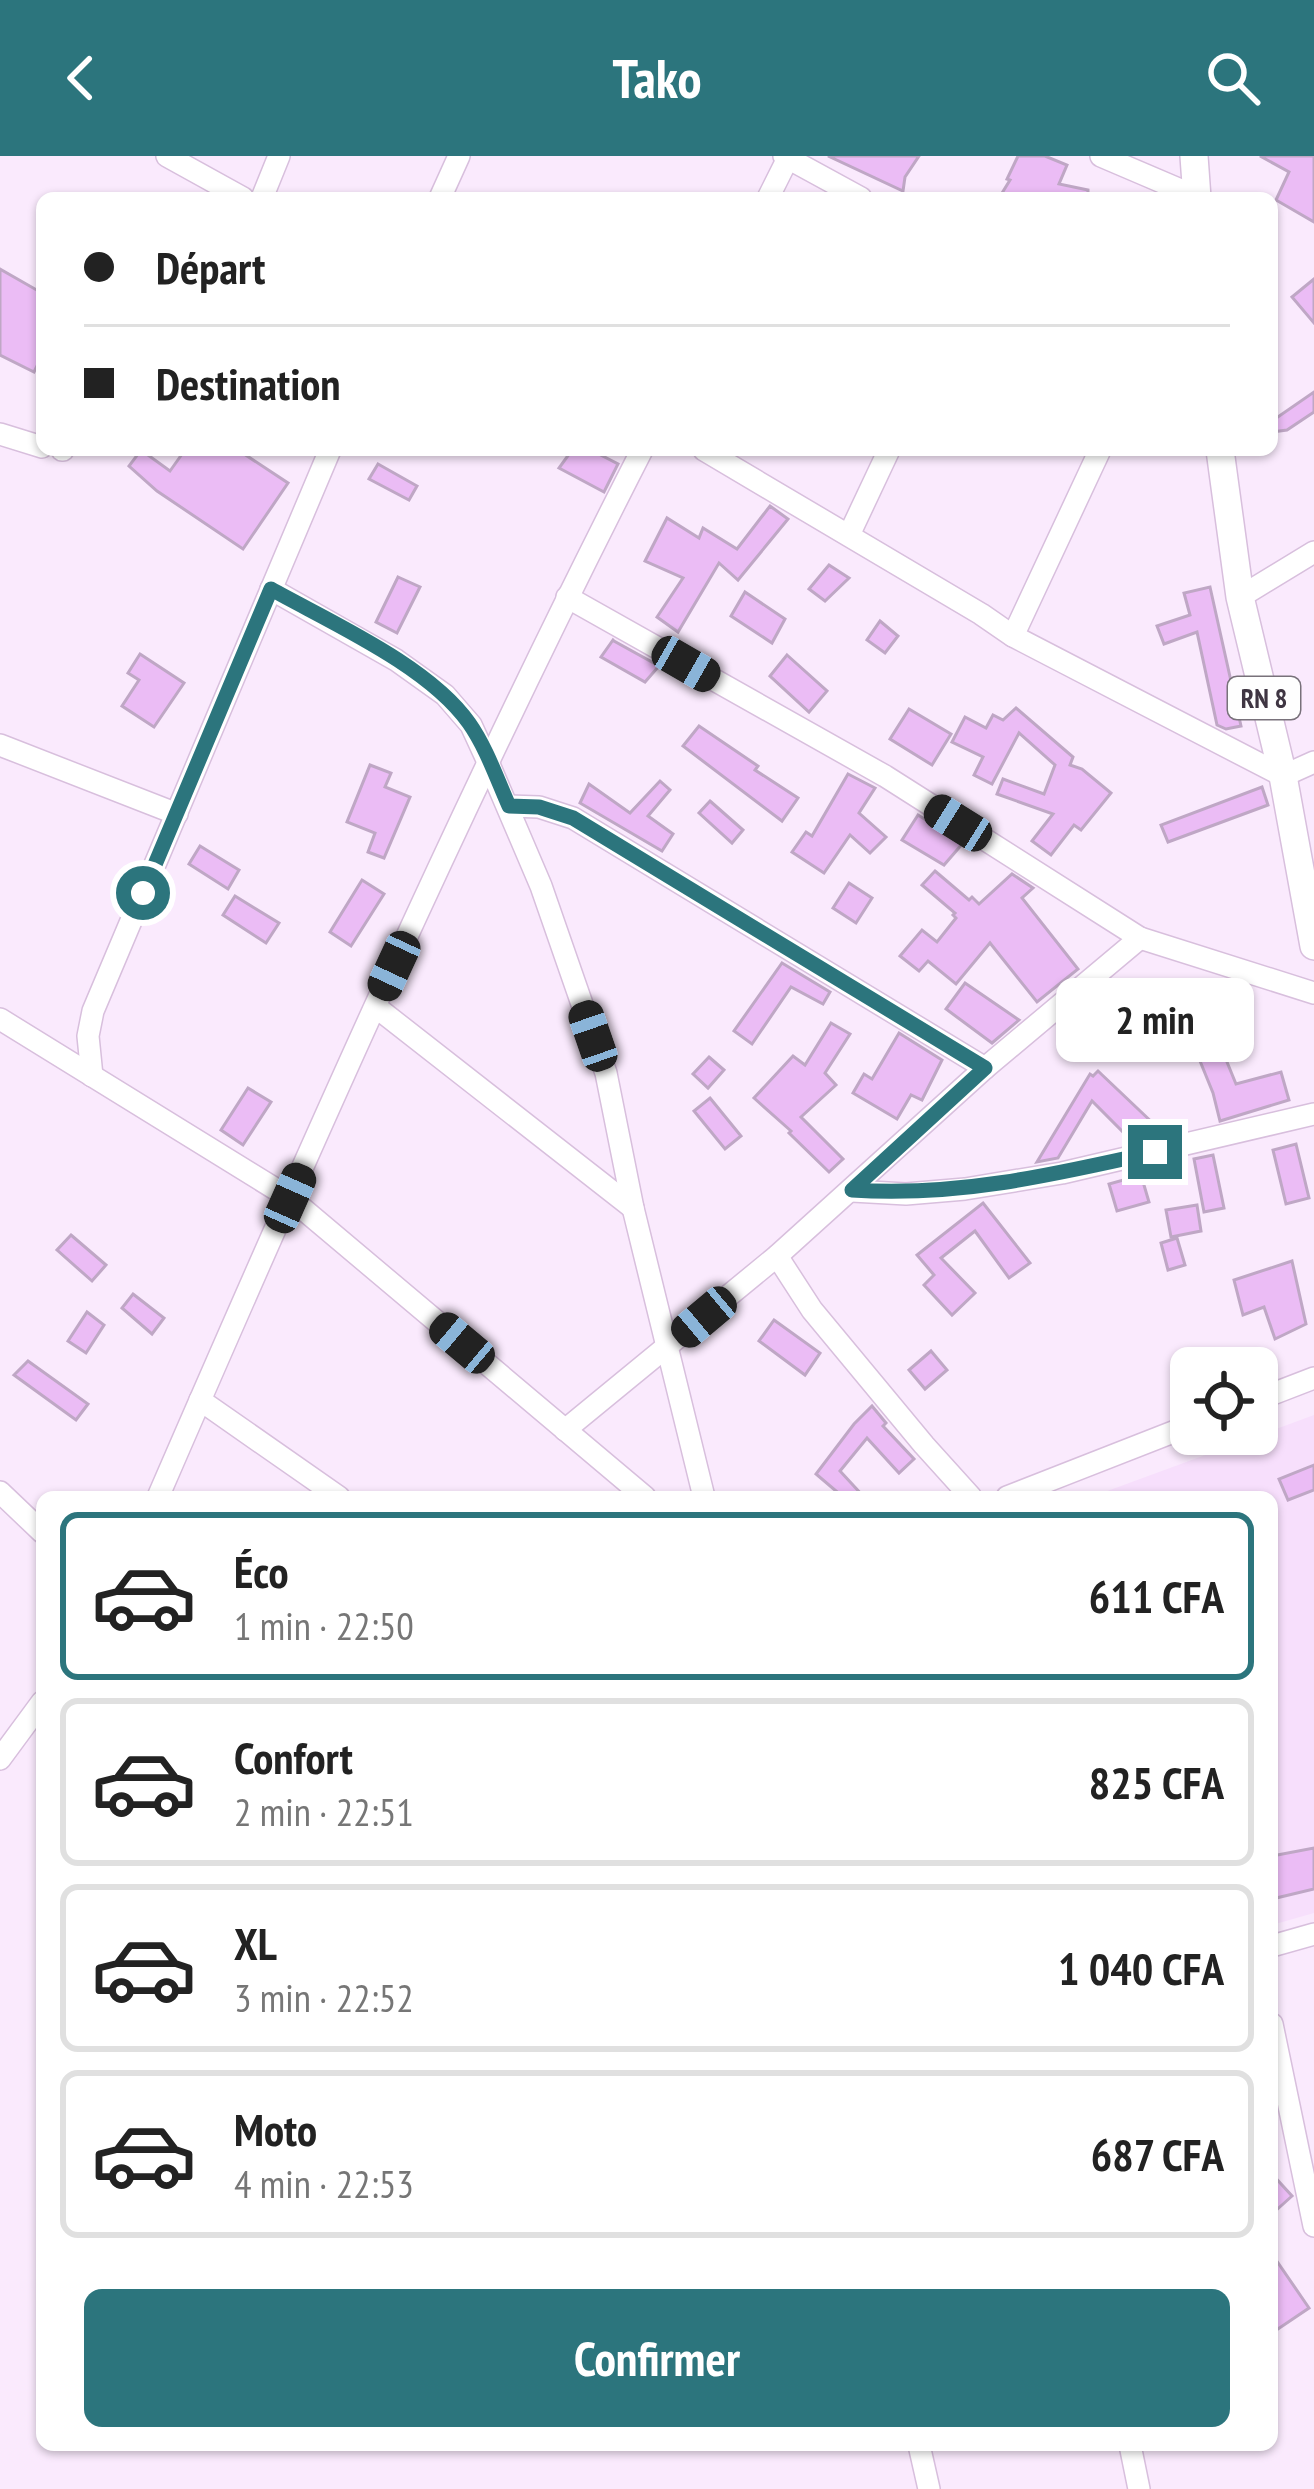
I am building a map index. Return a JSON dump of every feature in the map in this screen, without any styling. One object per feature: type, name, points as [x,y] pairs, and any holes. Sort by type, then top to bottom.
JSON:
[{"type":"main road","points":[[1194,156],[1197,192]]},
{"type":"main road","name":"RN 8","points":[[1221,456],[1240,597],[1283,776],[1314,946]]},
{"type":"street","points":[[167,156],[232,192]]},
{"type":"street","points":[[264,192],[279,156]]},
{"type":"street","points":[[443,192],[459,156]]},
{"type":"street","points":[[1101,156],[1183,192]]},
{"type":"street","points":[[771,192],[787,157],[850,192]]},
{"type":"street","points":[[0,434],[36,445]]},
{"type":"street","points":[[92,1076],[88,1036],[93,1011],[326,456]]},
{"type":"street","points":[[161,1491],[488,762],[639,456]]},
{"type":"street","points":[[714,456],[1013,636],[1283,776],[1314,762]]},
{"type":"street","points":[[849,535],[887,456]]},
{"type":"street","points":[[1013,636],[1097,456]]},
{"type":"street","points":[[1240,597],[1314,552]]},
{"type":"street","points":[[271,589],[396,659],[446,695],[471,725],[542,886],[606,1073],[633,1208],[703,1491]]},
{"type":"street","points":[[567,597],[885,776],[1140,938],[1314,993]]},
{"type":"street","points":[[0,745],[177,814]]},
{"type":"street","points":[[509,806],[539,807],[573,818],[985,1068]]},
{"type":"street","points":[[565,1430],[777,1256],[985,1068],[1140,938]]},
{"type":"street","points":[[376,1007],[633,1208]]},
{"type":"street","points":[[0,1019],[290,1198],[638,1491]]},
{"type":"street","points":[[852,1190],[945,1191],[1062,1173],[1314,1114]]},
{"type":"street","points":[[777,1256],[812,1310],[966,1491]]},
{"type":"street","points":[[1278,1392],[1314,1378]]},
{"type":"street","points":[[200,1400],[330,1491]]},
{"type":"street","points":[[1022,1491],[1170,1433]]},
{"type":"street","points":[[0,1492],[36,1526]]},
{"type":"street","points":[[0,1759],[36,1710]]},
{"type":"street","points":[[1278,1944],[1314,1934]]},
{"type":"street","points":[[1278,2053],[1314,2226]]},
{"type":"street","points":[[920,2451],[929,2489]]},
{"type":"street","points":[[1131,2451],[1139,2489]]},
{"type":"shaded area","points":[[1314,1415],[1314,1913],[1278,1923],[1278,1491],[1107,1491],[1205,1455],[1278,1455],[1278,1428]]},
{"type":"building","points":[[828,156],[919,156],[905,177],[903,191]]},
{"type":"building","points":[[1018,156],[1045,156],[1067,165],[1059,184],[1088,192],[1003,192]]},
{"type":"building","points":[[1260,156],[1314,156],[1314,222],[1278,201],[1289,172]]},
{"type":"building","points":[[0,269],[36,290],[36,368],[34,372],[0,355]]},
{"type":"building","points":[[1314,279],[1314,323],[1292,297]]},
{"type":"building","points":[[1314,392],[1314,412],[1278,431],[1278,417]]},
{"type":"building","points":[[136,456],[149,456],[170,471],[181,456],[247,456],[288,483],[243,549],[157,491],[129,466]]},
{"type":"building","points":[[568,456],[603,456],[618,464],[604,492],[559,468]]},
{"type":"building","points":[[378,464],[417,486],[409,500],[369,479]]},
{"type":"building","points":[[770,506],[788,519],[738,580],[719,563],[678,632],[657,617],[683,578],[645,561],[667,518],[699,538],[703,528],[737,549]]},
{"type":"building","points":[[829,565],[849,578],[825,601],[809,589]]},
{"type":"building","points":[[398,577],[420,587],[397,633],[376,622]]},
{"type":"building","points":[[1210,587],[1241,726],[1226,729],[1217,725],[1197,632],[1164,644],[1157,626],[1190,615],[1184,593]]},
{"type":"building","points":[[745,592],[785,619],[772,643],[731,616]]},
{"type":"building","points":[[880,621],[898,636],[885,653],[867,640]]},
{"type":"building","points":[[613,640],[659,666],[645,682],[601,657]]},
{"type":"building","points":[[140,654],[184,683],[154,727],[122,706],[139,680],[128,673]]},
{"type":"building","points":[[787,655],[827,691],[809,712],[770,676]]},
{"type":"building","points":[[1016,708],[1073,757],[1070,765],[1111,793],[1081,830],[1074,825],[1051,855],[1032,841],[1053,814],[997,794],[1003,779],[1044,794],[1055,765],[1019,733],[992,784],[974,775],[983,757],[952,742],[965,717],[986,728],[993,715],[1003,720]]},
{"type":"building","points":[[909,709],[951,734],[932,765],[890,739]]},
{"type":"building","points":[[699,726],[798,798],[782,821],[683,746]]},
{"type":"building","points":[[370,765],[391,773],[385,787],[410,797],[384,858],[368,852],[375,833],[347,822]]},
{"type":"building","points":[[848,774],[875,788],[859,813],[886,837],[870,853],[850,835],[824,873],[792,852],[806,832],[812,836]]},
{"type":"building","points":[[660,781],[670,790],[648,816],[673,834],[662,851],[580,803],[589,784],[630,813]]},
{"type":"building","points":[[1262,787],[1268,805],[1168,842],[1161,825]]},
{"type":"building","points":[[710,801],[743,830],[732,843],[699,813]]},
{"type":"building","points":[[918,815],[963,843],[944,865],[902,840]]},
{"type":"building","points":[[200,846],[239,870],[228,889],[189,864]]},
{"type":"building","points":[[935,871],[979,904],[1012,874],[1033,888],[1022,898],[1078,969],[1037,1002],[990,943],[956,984],[928,961],[919,971],[900,956],[922,930],[937,942],[956,918],[922,885]]},
{"type":"building","points":[[362,880],[384,894],[351,946],[330,932]]},
{"type":"building","points":[[849,883],[872,898],[856,923],[833,908]]},
{"type":"building","points":[[235,896],[279,923],[266,943],[223,915]]},
{"type":"building","points":[[782,963],[830,992],[823,1004],[791,987],[752,1044],[734,1031]]},
{"type":"building","points":[[965,983],[1019,1020],[992,1043],[946,1009]]},
{"type":"building","points":[[1200,996],[1236,1084],[1281,1072],[1289,1100],[1220,1121],[1187,1029],[1160,1049],[1145,1030]]},
{"type":"building","points":[[831,1023],[850,1034],[825,1073],[836,1085],[801,1117],[843,1159],[829,1172],[754,1098],[793,1056],[805,1065]]},
{"type":"building","points":[[899,1033],[942,1060],[922,1100],[911,1095],[897,1119],[853,1093],[864,1074],[872,1079]]},
{"type":"building","points":[[709,1057],[724,1070],[708,1088],[693,1074]]},
{"type":"building","points":[[1098,1071],[1158,1128],[1149,1137],[1132,1141],[1092,1101],[1058,1158],[1037,1162],[1090,1074]]},
{"type":"building","points":[[248,1088],[271,1102],[243,1145],[221,1130]]},
{"type":"building","points":[[710,1098],[741,1136],[725,1149],[694,1111]]},
{"type":"building","points":[[1296,1144],[1309,1198],[1286,1204],[1273,1150]]},
{"type":"building","points":[[1213,1155],[1224,1208],[1204,1212],[1194,1159]]},
{"type":"building","points":[[1141,1175],[1149,1202],[1117,1211],[1109,1184]]},
{"type":"building","points":[[983,1203],[1030,1263],[1009,1278],[975,1231],[941,1258],[975,1293],[952,1315],[924,1285],[934,1275],[917,1255]]},
{"type":"building","points":[[1197,1205],[1201,1231],[1171,1237],[1166,1210]]},
{"type":"building","points":[[71,1235],[106,1265],[92,1281],[57,1250]]},
{"type":"building","points":[[1177,1238],[1185,1265],[1168,1270],[1161,1243]]},
{"type":"building","points":[[1292,1261],[1306,1324],[1275,1339],[1264,1307],[1243,1315],[1234,1280]]},
{"type":"building","points":[[133,1294],[164,1318],[152,1334],[122,1308]]},
{"type":"building","points":[[87,1312],[104,1325],[86,1353],[68,1341]]},
{"type":"building","points":[[774,1320],[820,1353],[805,1375],[759,1341]]},
{"type":"building","points":[[931,1351],[947,1370],[925,1389],[909,1370]]},
{"type":"building","points":[[28,1361],[88,1404],[76,1420],[14,1375]]},
{"type":"building","points":[[872,1406],[886,1423],[883,1426],[914,1459],[899,1473],[867,1438],[840,1471],[858,1491],[836,1491],[816,1474]]},
{"type":"building","points":[[1314,1465],[1314,1490],[1288,1500],[1279,1479]]},
{"type":"building","points":[[1314,1848],[1314,1889],[1278,1898],[1278,1855]]},
{"type":"building","points":[[1278,2181],[1292,2196],[1278,2209]]},
{"type":"building","points":[[1278,2263],[1309,2308],[1278,2329]]},
{"type":"route","points":[[143,893],[271,589],[396,659],[446,695],[471,725],[509,806],[539,807],[573,818],[985,1068],[852,1190],[906,1194],[965,1189],[1155,1152]]}]
